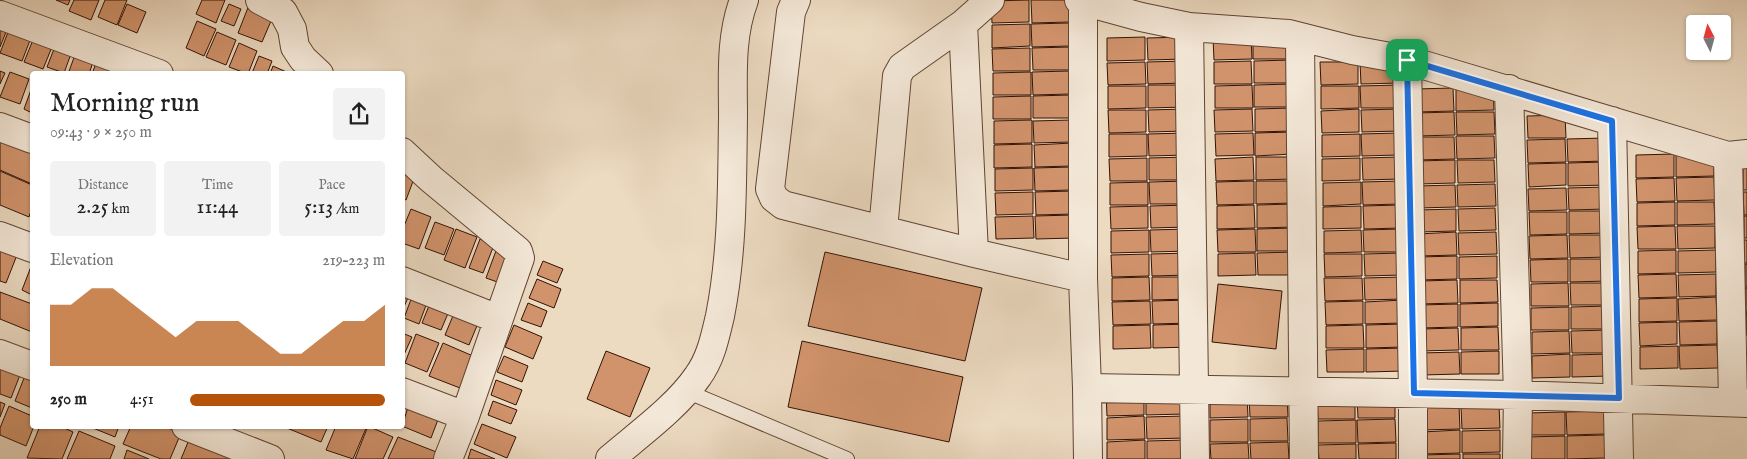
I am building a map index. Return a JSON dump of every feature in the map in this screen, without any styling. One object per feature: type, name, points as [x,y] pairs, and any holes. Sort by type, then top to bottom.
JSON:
[{"type":"street","points":[[260,0],[283,12],[292,29],[295,46],[303,59],[316,71]]},
{"type":"street","points":[[610,459],[643,432],[686,391],[698,376],[709,357],[714,341],[724,293],[732,204],[734,53],[736,24],[744,0]]},
{"type":"street","points":[[796,0],[791,12],[770,189],[774,198],[783,205],[1082,278]]},
{"type":"street","points":[[883,230],[897,76],[902,67],[963,24],[990,0]]},
{"type":"street","points":[[1087,388],[1304,390],[1740,402],[1737,155],[1612,121],[1407,60],[1352,50],[1289,34],[1189,27],[1141,17],[1081,0],[1082,278],[1088,459]]},
{"type":"street","points":[[0,15],[151,71]]},
{"type":"street","points":[[963,24],[974,253]]},
{"type":"street","points":[[1189,27],[1195,459]]},
{"type":"street","points":[[1300,38],[1304,459]]},
{"type":"street","points":[[1407,60],[1414,393],[1412,459]]},
{"type":"street","points":[[1509,89],[1518,395],[1517,459]]},
{"type":"street","points":[[1612,121],[1619,459]]},
{"type":"street","points":[[0,127],[30,138]]},
{"type":"street","points":[[405,155],[518,251],[520,258],[465,416],[448,459]]},
{"type":"street","points":[[405,169],[431,178]]},
{"type":"street","points":[[0,236],[30,240]]},
{"type":"street","points":[[405,282],[498,318]]},
{"type":"street","points":[[0,354],[30,365]]},
{"type":"street","points":[[405,393],[465,416]]},
{"type":"street","points":[[194,429],[270,459]]},
{"type":"lane","points":[[686,391],[847,459]]},
{"type":"building","points":[[56,0],[70,0],[68,5]]},
{"type":"building","points":[[74,0],[99,0],[91,20],[69,11]]},
{"type":"building","points":[[105,0],[127,0],[117,25],[98,17]]},
{"type":"building","points":[[202,0],[225,0],[216,23],[196,14]]},
{"type":"building","points":[[1029,0],[1029,22],[992,23],[991,1]]},
{"type":"building","points":[[1031,0],[1069,0],[1069,22],[1032,23]]},
{"type":"building","points":[[127,4],[146,12],[137,33],[118,25]]},
{"type":"building","points":[[229,4],[241,9],[234,26],[221,21]]},
{"type":"building","points":[[249,5],[274,14],[262,42],[238,33]]},
{"type":"building","points":[[197,21],[216,29],[204,56],[186,48]]},
{"type":"building","points":[[1069,23],[1070,46],[1032,47],[1031,24]]},
{"type":"building","points":[[0,24],[8,27],[0,47]]},
{"type":"building","points":[[1030,24],[1030,46],[992,48],[992,25]]},
{"type":"building","points":[[10,27],[32,35],[22,61],[0,53]]},
{"type":"building","points":[[217,32],[236,40],[226,65],[206,57]]},
{"type":"building","points":[[35,35],[54,42],[43,69],[24,62]]},
{"type":"building","points":[[1291,36],[1291,59],[1253,59],[1253,37]]},
{"type":"building","points":[[1145,37],[1145,60],[1107,61],[1107,38]]},
{"type":"building","points":[[1184,37],[1185,59],[1148,60],[1147,38]]},
{"type":"building","points":[[1251,37],[1252,59],[1214,60],[1213,38]]},
{"type":"building","points":[[239,43],[257,51],[249,71],[240,71],[229,67]]},
{"type":"building","points":[[56,44],[72,51],[65,71],[47,67]]},
{"type":"building","points":[[1070,47],[1070,70],[1033,70],[1032,48]]},
{"type":"building","points":[[1030,48],[1030,71],[993,71],[992,49]]},
{"type":"building","points":[[76,52],[94,59],[90,71],[69,71]]},
{"type":"building","points":[[259,56],[272,61],[268,71],[253,71]]},
{"type":"building","points":[[1292,60],[1292,83],[1254,83],[1254,61]]},
{"type":"building","points":[[1185,61],[1185,83],[1148,84],[1147,62]]},
{"type":"building","points":[[1251,61],[1252,84],[1214,84],[1214,62]]},
{"type":"building","points":[[1398,61],[1398,83],[1361,84],[1360,62]]},
{"type":"building","points":[[1145,62],[1146,84],[1108,85],[1107,63]]},
{"type":"building","points":[[1320,62],[1358,62],[1358,84],[1321,85]]},
{"type":"building","points":[[96,63],[115,70],[115,71],[93,71]]},
{"type":"building","points":[[273,66],[284,71],[271,71]]},
{"type":"building","points":[[0,71],[5,73],[0,84]]},
{"type":"building","points":[[1070,71],[1070,94],[1033,95],[1032,72]]},
{"type":"building","points":[[10,72],[29,79],[20,104],[0,97]]},
{"type":"building","points":[[1031,72],[1031,95],[993,95],[993,73]]},
{"type":"building","points":[[1292,84],[1292,107],[1254,107],[1254,85]]},
{"type":"building","points":[[1148,85],[1185,85],[1186,107],[1148,108]]},
{"type":"building","points":[[1252,85],[1253,108],[1215,108],[1215,86]]},
{"type":"building","points":[[1398,85],[1399,108],[1361,108],[1360,86]]},
{"type":"building","points":[[1108,86],[1146,86],[1146,108],[1108,109]]},
{"type":"building","points":[[1321,86],[1359,86],[1359,108],[1321,109]]},
{"type":"building","points":[[1453,88],[1454,111],[1417,112],[1416,89]]},
{"type":"building","points":[[1456,88],[1493,88],[1494,110],[1456,111]]},
{"type":"building","points":[[30,92],[30,112],[24,109]]},
{"type":"building","points":[[1071,95],[1071,118],[1033,118],[1033,96]]},
{"type":"building","points":[[1031,96],[1031,119],[993,119],[993,97]]},
{"type":"building","points":[[1292,108],[1293,131],[1255,132],[1255,109]]},
{"type":"building","points":[[1186,109],[1186,131],[1149,132],[1148,110]]},
{"type":"building","points":[[1252,109],[1253,131],[1215,132],[1214,110]]},
{"type":"building","points":[[1359,109],[1359,132],[1322,133],[1321,111]]},
{"type":"building","points":[[1399,109],[1400,131],[1362,132],[1361,110]]},
{"type":"building","points":[[1108,110],[1146,110],[1146,132],[1109,133]]},
{"type":"building","points":[[1454,112],[1455,135],[1417,136],[1416,113]]},
{"type":"building","points":[[1456,112],[1494,112],[1495,134],[1457,135]]},
{"type":"building","points":[[1565,115],[1566,138],[1528,138],[1527,116]]},
{"type":"building","points":[[1032,120],[1032,143],[994,144],[994,121]]},
{"type":"building","points":[[1071,120],[1071,142],[1034,143],[1033,121]]},
{"type":"building","points":[[1293,132],[1293,154],[1255,156],[1255,133]]},
{"type":"building","points":[[1186,133],[1187,155],[1149,156],[1148,134]]},
{"type":"building","points":[[1253,133],[1254,155],[1216,156],[1215,134]]},
{"type":"building","points":[[1399,133],[1399,155],[1362,156],[1361,134]]},
{"type":"building","points":[[1109,134],[1147,134],[1147,156],[1109,157]]},
{"type":"building","points":[[1360,134],[1360,156],[1322,157],[1322,135]]},
{"type":"building","points":[[1456,136],[1494,136],[1495,158],[1457,159]]},
{"type":"building","points":[[1417,137],[1454,137],[1455,159],[1417,160]]},
{"type":"building","points":[[0,138],[30,150],[30,183],[0,170]]},
{"type":"building","points":[[1605,138],[1606,161],[1568,162],[1567,139]]},
{"type":"building","points":[[1565,139],[1566,162],[1528,163],[1527,140]]},
{"type":"building","points":[[1072,143],[1072,166],[1035,167],[1034,145]]},
{"type":"building","points":[[1032,144],[1032,167],[994,168],[994,145]]},
{"type":"building","points":[[1674,154],[1674,177],[1636,178],[1636,155]]},
{"type":"building","points":[[1714,154],[1714,176],[1676,177],[1676,155]]},
{"type":"building","points":[[1187,157],[1187,180],[1149,180],[1149,158]]},
{"type":"building","points":[[1253,157],[1254,180],[1216,181],[1215,159]]},
{"type":"building","points":[[1256,157],[1293,157],[1294,179],[1256,180]]},
{"type":"building","points":[[1400,157],[1400,179],[1363,180],[1362,158]]},
{"type":"building","points":[[1147,158],[1147,181],[1110,181],[1109,159]]},
{"type":"building","points":[[1360,158],[1360,180],[1322,181],[1322,159]]},
{"type":"building","points":[[1455,160],[1455,183],[1418,184],[1417,161]]},
{"type":"building","points":[[1457,160],[1494,160],[1495,182],[1458,183]]},
{"type":"building","points":[[1606,162],[1606,185],[1568,186],[1568,163]]},
{"type":"building","points":[[1566,163],[1566,185],[1529,187],[1528,164]]},
{"type":"building","points":[[1072,167],[1072,190],[1035,191],[1034,168]]},
{"type":"building","points":[[1033,168],[1033,190],[995,191],[995,169]]},
{"type":"building","points":[[1743,168],[1747,168],[1747,190],[1743,190]]},
{"type":"building","points":[[0,171],[30,184],[29,217],[0,205]]},
{"type":"building","points":[[405,172],[415,176],[405,200]]},
{"type":"building","points":[[1714,177],[1715,200],[1677,201],[1676,178]]},
{"type":"building","points":[[1674,178],[1675,201],[1637,202],[1636,179]]},
{"type":"building","points":[[1187,181],[1188,204],[1150,204],[1149,182]]},
{"type":"building","points":[[1254,181],[1254,204],[1217,205],[1216,182]]},
{"type":"building","points":[[1256,181],[1294,181],[1294,203],[1256,204]]},
{"type":"building","points":[[1400,181],[1400,204],[1363,205],[1362,182]]},
{"type":"building","points":[[1148,182],[1148,205],[1110,205],[1110,183]]},
{"type":"building","points":[[1361,182],[1361,204],[1323,206],[1323,183]]},
{"type":"building","points":[[1495,184],[1496,206],[1458,207],[1457,185]]},
{"type":"building","points":[[1455,185],[1456,207],[1418,208],[1418,186]]},
{"type":"building","points":[[1606,187],[1607,209],[1569,210],[1568,188]]},
{"type":"building","points":[[1566,188],[1567,210],[1529,211],[1528,189]]},
{"type":"building","points":[[1073,191],[1073,214],[1036,215],[1035,192]]},
{"type":"building","points":[[1033,192],[1033,214],[996,215],[995,193]]},
{"type":"building","points":[[1743,192],[1747,192],[1747,215],[1744,215]]},
{"type":"building","points":[[1675,202],[1675,225],[1637,226],[1637,203]]},
{"type":"building","points":[[1677,202],[1714,202],[1715,224],[1677,225]]},
{"type":"building","points":[[1294,204],[1295,227],[1257,228],[1257,205]]},
{"type":"building","points":[[1188,205],[1188,227],[1151,228],[1150,206]]},
{"type":"building","points":[[1254,205],[1255,228],[1217,229],[1217,206]]},
{"type":"building","points":[[1401,205],[1401,228],[1364,229],[1363,206]]},
{"type":"building","points":[[1148,206],[1148,228],[1111,229],[1110,207]]},
{"type":"building","points":[[1361,206],[1361,228],[1323,229],[1323,207]]},
{"type":"building","points":[[1495,208],[1496,230],[1459,231],[1458,209]]},
{"type":"building","points":[[411,209],[431,217],[419,249],[405,244],[405,224]]},
{"type":"building","points":[[1456,209],[1456,231],[1419,232],[1418,210]]},
{"type":"building","points":[[1569,211],[1606,211],[1607,233],[1569,234]]},
{"type":"building","points":[[1529,212],[1567,212],[1567,234],[1530,235]]},
{"type":"building","points":[[1073,215],[1074,238],[1036,239],[1035,216]]},
{"type":"building","points":[[1033,216],[1034,238],[996,239],[995,217]]},
{"type":"building","points":[[1744,216],[1747,216],[1747,238],[1744,238]]},
{"type":"building","points":[[435,222],[454,229],[444,255],[425,248]]},
{"type":"building","points":[[1675,226],[1676,249],[1638,249],[1637,227]]},
{"type":"building","points":[[1677,226],[1715,226],[1715,248],[1678,249]]},
{"type":"building","points":[[1295,228],[1295,251],[1257,251],[1257,229]]},
{"type":"building","points":[[456,229],[477,237],[465,268],[444,260]]},
{"type":"building","points":[[1188,229],[1189,251],[1151,252],[1150,230]]},
{"type":"building","points":[[1255,229],[1256,252],[1218,252],[1217,230]]},
{"type":"building","points":[[1401,229],[1402,252],[1364,252],[1363,230]]},
{"type":"building","points":[[1149,230],[1149,252],[1111,253],[1111,231]]},
{"type":"building","points":[[1361,230],[1362,252],[1324,253],[1324,231]]},
{"type":"building","points":[[1456,232],[1457,255],[1419,256],[1418,234]]},
{"type":"building","points":[[1496,232],[1497,254],[1459,255],[1458,233]]},
{"type":"building","points":[[1567,235],[1568,258],[1530,259],[1529,236]]},
{"type":"building","points":[[1569,235],[1607,235],[1608,257],[1570,258]]},
{"type":"building","points":[[480,239],[494,245],[483,273],[469,268]]},
{"type":"building","points":[[1744,240],[1747,240],[1747,263],[1744,263]]},
{"type":"building","points":[[0,248],[17,255],[6,283],[0,281]]},
{"type":"building","points":[[497,248],[514,254],[503,284],[486,278]]},
{"type":"building","points":[[1676,250],[1676,273],[1638,274],[1638,251]]},
{"type":"building","points":[[1716,250],[1716,272],[1678,273],[1678,251]]},
{"type":"building","points":[[825,252],[982,288],[965,361],[808,326]]},
{"type":"building","points":[[1295,252],[1296,275],[1258,275],[1257,253]]},
{"type":"building","points":[[1189,253],[1189,275],[1152,276],[1151,254]]},
{"type":"building","points":[[1255,253],[1256,275],[1218,276],[1218,254]]},
{"type":"building","points":[[1401,253],[1402,275],[1365,276],[1364,254]]},
{"type":"building","points":[[1149,254],[1149,276],[1112,277],[1111,255]]},
{"type":"building","points":[[1324,254],[1362,254],[1362,276],[1325,277]]},
{"type":"building","points":[[1457,256],[1457,279],[1420,280],[1419,257]]},
{"type":"building","points":[[1497,256],[1497,278],[1459,279],[1459,257]]},
{"type":"building","points":[[1568,259],[1568,282],[1531,282],[1530,260]]},
{"type":"building","points":[[1570,259],[1608,259],[1608,281],[1570,282]]},
{"type":"building","points":[[543,261],[563,269],[557,283],[537,275]]},
{"type":"building","points":[[1745,264],[1747,264],[1747,287],[1745,287]]},
{"type":"building","points":[[30,269],[30,294],[22,290]]},
{"type":"building","points":[[1676,274],[1677,297],[1639,298],[1638,275]]},
{"type":"building","points":[[1716,274],[1716,296],[1679,297],[1678,275]]},
{"type":"building","points":[[1149,277],[1150,300],[1112,301],[1112,278]]},
{"type":"building","points":[[1152,277],[1189,277],[1190,299],[1152,300]]},
{"type":"building","points":[[1402,277],[1403,299],[1365,300],[1364,278]]},
{"type":"building","points":[[1324,278],[1362,278],[1363,300],[1325,301]]},
{"type":"building","points":[[537,279],[561,289],[554,308],[529,298]]},
{"type":"building","points":[[1457,280],[1458,303],[1420,304],[1420,281]]},
{"type":"building","points":[[1460,280],[1497,280],[1498,302],[1460,303]]},
{"type":"building","points":[[1568,283],[1569,306],[1531,306],[1531,284]]},
{"type":"building","points":[[1570,283],[1608,283],[1608,305],[1571,305]]},
{"type":"building","points":[[1218,284],[1282,291],[1276,349],[1212,342]]},
{"type":"building","points":[[405,286],[412,289],[405,304]]},
{"type":"building","points":[[1745,288],[1747,288],[1747,311],[1745,311]]},
{"type":"building","points":[[0,292],[30,303],[30,331],[0,319]]},
{"type":"building","points":[[413,294],[428,300],[419,324],[405,318]]},
{"type":"building","points":[[433,296],[452,304],[441,330],[422,323]]},
{"type":"building","points":[[1716,297],[1717,320],[1679,321],[1678,299]]},
{"type":"building","points":[[1677,298],[1677,321],[1639,322],[1639,299]]},
{"type":"building","points":[[1190,300],[1191,323],[1153,324],[1152,301]]},
{"type":"building","points":[[1403,300],[1403,323],[1365,324],[1365,302]]},
{"type":"building","points":[[1150,301],[1151,324],[1113,325],[1112,302]]},
{"type":"building","points":[[1363,301],[1363,324],[1326,325],[1325,302]]},
{"type":"building","points":[[528,303],[547,311],[541,327],[521,320]]},
{"type":"building","points":[[1498,303],[1498,326],[1460,327],[1460,304]]},
{"type":"building","points":[[1458,304],[1458,327],[1421,328],[1420,305]]},
{"type":"building","points":[[457,306],[481,316],[469,345],[445,335]]},
{"type":"building","points":[[1609,306],[1609,329],[1571,329],[1571,307]]},
{"type":"building","points":[[1569,307],[1569,330],[1531,330],[1531,308]]},
{"type":"building","points":[[1747,312],[1747,335],[1746,335]]},
{"type":"building","points":[[1717,321],[1717,344],[1680,345],[1679,322]]},
{"type":"building","points":[[1677,322],[1677,344],[1640,346],[1639,323]]},
{"type":"building","points":[[1190,324],[1191,347],[1153,348],[1153,325]]},
{"type":"building","points":[[1403,324],[1404,347],[1366,348],[1366,325]]},
{"type":"building","points":[[514,325],[542,337],[533,359],[505,347]]},
{"type":"building","points":[[1150,325],[1151,348],[1113,349],[1113,326]]},
{"type":"building","points":[[1363,325],[1364,348],[1326,348],[1326,326]]},
{"type":"building","points":[[1498,327],[1499,350],[1461,350],[1461,328]]},
{"type":"building","points":[[1458,328],[1459,350],[1421,351],[1421,329]]},
{"type":"building","points":[[1609,330],[1609,353],[1572,353],[1571,331]]},
{"type":"building","points":[[1569,331],[1570,353],[1532,354],[1532,332]]},
{"type":"building","points":[[405,334],[412,337],[405,352]]},
{"type":"building","points":[[416,334],[439,343],[427,372],[405,363]]},
{"type":"building","points":[[802,341],[963,377],[949,442],[788,407]]},
{"type":"building","points":[[443,343],[473,356],[460,388],[429,376]]},
{"type":"building","points":[[1717,345],[1718,368],[1680,369],[1679,346]]},
{"type":"building","points":[[1678,346],[1678,368],[1640,369],[1640,347]]},
{"type":"building","points":[[1404,348],[1404,371],[1366,372],[1366,349]]},
{"type":"building","points":[[1364,349],[1364,372],[1327,372],[1326,350]]},
{"type":"building","points":[[606,351],[650,368],[630,417],[587,399]]},
{"type":"building","points":[[1499,351],[1499,374],[1461,374],[1461,352]]},
{"type":"building","points":[[1459,352],[1460,374],[1422,375],[1421,353]]},
{"type":"building","points":[[1570,354],[1570,377],[1532,378],[1532,356]]},
{"type":"building","points":[[1610,354],[1610,376],[1572,377],[1572,355]]},
{"type":"building","points":[[504,356],[528,366],[522,382],[497,372]]},
{"type":"building","points":[[0,367],[20,375],[11,398],[0,394]]},
{"type":"building","points":[[26,373],[30,375],[30,407],[15,401]]},
{"type":"building","points":[[496,380],[522,390],[516,405],[491,395]]},
{"type":"building","points":[[1144,392],[1144,415],[1107,416],[1106,393]]},
{"type":"building","points":[[1184,392],[1184,414],[1146,415],[1146,393]]},
{"type":"building","points":[[1287,394],[1288,417],[1250,417],[1249,395]]},
{"type":"building","points":[[1247,395],[1248,417],[1210,418],[1210,396]]},
{"type":"building","points":[[1395,395],[1395,418],[1358,418],[1357,396]]},
{"type":"building","points":[[1355,396],[1355,419],[1318,419],[1317,397]]},
{"type":"building","points":[[493,401],[517,410],[511,424],[488,415]]},
{"type":"building","points":[[0,402],[5,404],[0,417]]},
{"type":"building","points":[[409,404],[439,417],[431,438],[405,427],[405,417]]},
{"type":"building","points":[[9,406],[30,415],[30,429],[33,429],[26,446],[0,435],[0,428]]},
{"type":"building","points":[[1459,406],[1460,429],[1422,430],[1421,407]]},
{"type":"building","points":[[1499,406],[1500,428],[1462,429],[1461,407]]},
{"type":"building","points":[[1604,411],[1605,434],[1567,435],[1566,412]]},
{"type":"building","points":[[1565,412],[1565,435],[1527,435],[1527,413]]},
{"type":"building","points":[[1144,416],[1145,439],[1107,440],[1107,418]]},
{"type":"building","points":[[1184,416],[1185,438],[1147,439],[1146,417]]},
{"type":"building","points":[[1287,418],[1288,441],[1250,441],[1250,419]]},
{"type":"building","points":[[1248,419],[1248,442],[1210,442],[1210,420]]},
{"type":"building","points":[[1395,419],[1396,442],[1358,443],[1357,420]]},
{"type":"building","points":[[1356,420],[1356,443],[1318,443],[1318,421]]},
{"type":"building","points":[[482,424],[516,437],[507,458],[474,444]]},
{"type":"building","points":[[39,429],[66,429],[73,432],[62,459],[27,458]]},
{"type":"building","points":[[95,429],[118,429],[115,437]]},
{"type":"building","points":[[130,429],[171,429],[181,433],[170,459],[161,459],[123,444]]},
{"type":"building","points":[[289,429],[327,429],[321,442]]},
{"type":"building","points":[[335,429],[366,429],[353,459],[326,450]]},
{"type":"building","points":[[367,429],[375,429],[393,437],[383,459],[355,459]]},
{"type":"building","points":[[1460,430],[1460,453],[1423,454],[1422,432]]},
{"type":"building","points":[[1500,430],[1500,452],[1462,453],[1462,431]]},
{"type":"building","points":[[79,431],[115,446],[110,459],[67,459]]},
{"type":"building","points":[[191,435],[242,459],[181,459]]},
{"type":"building","points":[[1605,435],[1605,458],[1567,459],[1567,436]]},
{"type":"building","points":[[1565,436],[1565,459],[1527,459],[1527,437]]},
{"type":"building","points":[[398,437],[439,453],[436,459],[388,459]]},
{"type":"building","points":[[1145,440],[1145,459],[1107,459],[1107,442]]},
{"type":"building","points":[[1185,440],[1185,459],[1147,459],[1147,441]]},
{"type":"building","points":[[1288,442],[1289,459],[1251,459],[1250,443]]},
{"type":"building","points":[[1248,443],[1249,459],[1211,459],[1210,444]]},
{"type":"building","points":[[1396,443],[1396,459],[1359,459],[1358,444]]},
{"type":"building","points":[[1356,444],[1356,459],[1319,459],[1318,445]]},
{"type":"building","points":[[471,449],[495,459],[468,459]]},
{"type":"building","points":[[127,450],[149,459],[124,459]]},
{"type":"building","points":[[1460,454],[1460,459],[1423,459],[1423,455]]},
{"type":"building","points":[[1463,454],[1500,454],[1500,459],[1463,459]]},
{"type":"route","points":[[1407,60],[1612,121],[1619,398],[1414,393],[1407,60]]}]
